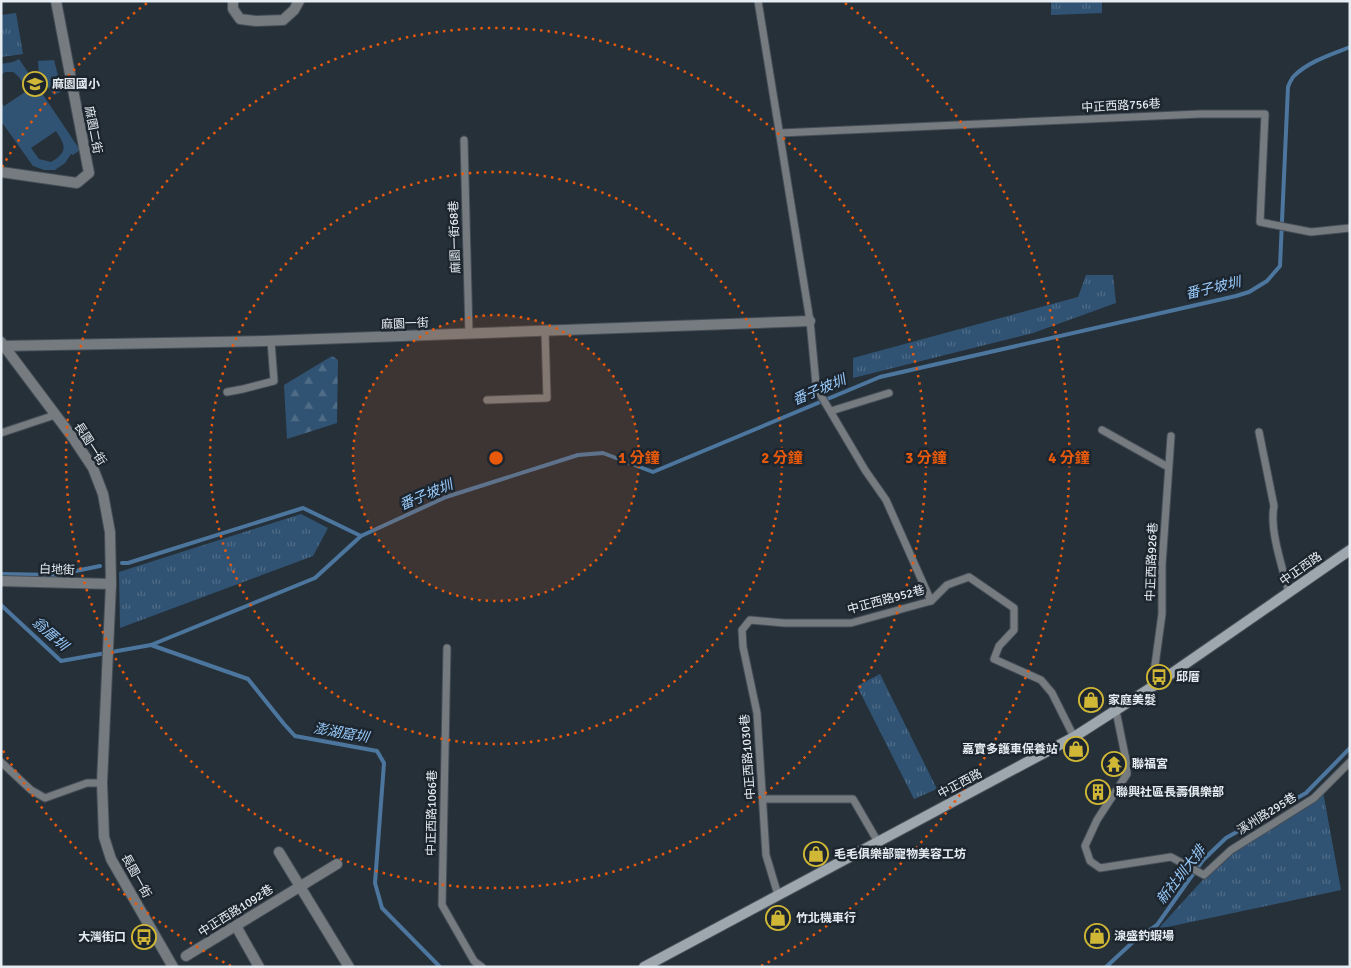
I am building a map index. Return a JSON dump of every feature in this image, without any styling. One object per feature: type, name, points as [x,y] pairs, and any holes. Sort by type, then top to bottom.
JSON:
[{"type":"main road","name":"中正西路","points":[[644,967],[1074,737],[1152,687],[1350,550]]},
{"type":"street","name":"麻園二街","points":[[1,172],[77,183],[89,173],[56,1]]},
{"type":"street","points":[[233,1],[233,9],[240,19],[256,22],[283,20],[294,10],[299,1]]},
{"type":"street","name":"麻園一街","points":[[2,345],[271,341],[810,321]]},
{"type":"street","name":"長園一街","points":[[2,345],[73,438],[93,468],[102,494],[110,532],[111,584],[102,783],[104,836],[111,859],[174,967]]},
{"type":"street","name":"白地街","points":[[1,581],[111,584]]},
{"type":"street","points":[[279,852],[349,967]]},
{"type":"street","name":"中正西路1092巷","points":[[186,956],[337,864]]},
{"type":"street","points":[[236,926],[260,967]]},
{"type":"lane","points":[[758,1],[810,321],[816,384],[865,470],[886,500],[931,601]]},
{"type":"lane","name":"中正西路756巷","points":[[780,133],[1200,114],[1266,114],[1260,222],[1311,232],[1350,228]]},
{"type":"lane","name":"麻園一街68巷","points":[[464,140],[469,334]]},
{"type":"lane","points":[[487,400],[547,398],[545,331]]},
{"type":"lane","points":[[227,392],[274,381],[271,341]]},
{"type":"lane","points":[[832,412],[889,393]]},
{"type":"lane","points":[[1,432],[55,415]]},
{"type":"lane","points":[[1102,430],[1168,467]]},
{"type":"lane","points":[[1259,432],[1274,506],[1273,527],[1289,593]]},
{"type":"lane","name":"中正西路926巷","points":[[1152,687],[1162,614],[1162,565],[1171,436]]},
{"type":"lane","name":"中正西路952巷","points":[[750,620],[784,623],[851,623],[931,601],[947,586],[969,577],[1014,608],[1014,630],[999,646],[994,659],[1040,680],[1052,693],[1074,737]]},
{"type":"lane","name":"中正西路1030巷","points":[[750,620],[742,630],[757,714],[766,855],[778,895]]},
{"type":"lane","name":"中正西路1066巷","points":[[447,648],[442,905],[474,961],[482,967]]},
{"type":"lane","name":"溪州路295巷","points":[[1116,711],[1127,774],[1097,820],[1085,846],[1090,860],[1100,868],[1171,857],[1204,875],[1230,850],[1314,798],[1350,762]]},
{"type":"lane","points":[[1,762],[31,790],[45,798],[86,783],[102,783]]},
{"type":"lane","points":[[763,798],[853,799],[878,842]]},
{"type":"green space","points":[[1051,1],[1102,1],[1102,13],[1051,15]]},
{"type":"green space","points":[[16,13],[23,54],[1,57],[1,15]]},
{"type":"green space","points":[[19,59],[80,150],[73,155],[71,154],[65,163],[55,170],[44,170],[33,166],[1,121],[1,103],[4,106],[28,90],[13,72],[5,72],[1,75],[1,64]],"holes":[[[56,131],[64,148],[63,152],[51,162],[39,159],[31,148]]]},
{"type":"green space","points":[[54,60],[62,91],[54,95],[39,75],[38,61]]},
{"type":"green space","points":[[1086,275],[1113,275],[1116,303],[1033,333],[853,378],[853,358],[1078,297]]},
{"type":"green space","points":[[332,356],[338,360],[337,423],[287,439],[284,385]]},
{"type":"green space","points":[[301,514],[328,528],[313,556],[120,628],[119,572]]},
{"type":"green space","points":[[880,674],[937,789],[914,799],[857,686]]},
{"type":"green space","points":[[1323,792],[1341,890],[1158,929],[1230,850]]},
{"type":"waterway","name":"番子坡圳","points":[[1,605],[61,661],[151,645],[315,578],[361,536],[446,497],[578,455],[603,453],[653,472],[880,377],[1249,292],[1267,281],[1280,266],[1288,87],[1293,77],[1305,67],[1350,47]]},
{"type":"waterway","points":[[122,563],[128,563],[303,508],[361,536]]},
{"type":"waterway","points":[[1,574],[56,575],[100,566]]},
{"type":"waterway","name":"澎湖窟圳","points":[[151,645],[248,679],[295,736],[377,751],[384,763],[375,883],[382,908],[440,967]]},
{"type":"waterway","name":"新社圳大排","points":[[1106,967],[1134,941],[1157,925],[1203,860],[1226,838],[1306,793],[1350,748]]},
{"type":"place","name":"麻園國小","points":[[35,84]]},
{"type":"place","name":"邱厝","points":[[1159,677]]},
{"type":"place","name":"家庭美髮","points":[[1091,700]]},
{"type":"place","name":"嘉實多護車保養站","points":[[1076,749]]},
{"type":"place","name":"聯福宮","points":[[1114,764]]},
{"type":"place","name":"聯興社區長壽俱樂部","points":[[1098,792]]},
{"type":"place","name":"毛毛俱樂部寵物美容工坊","points":[[816,854]]},
{"type":"place","name":"竹北機車行","points":[[778,918]]},
{"type":"place","name":"湶盛釣蝦場","points":[[1097,936]]},
{"type":"place","name":"大灣街口","points":[[144,937]]},
{"type":"water label","name":"翁厝圳","points":[[50,634]]}]
